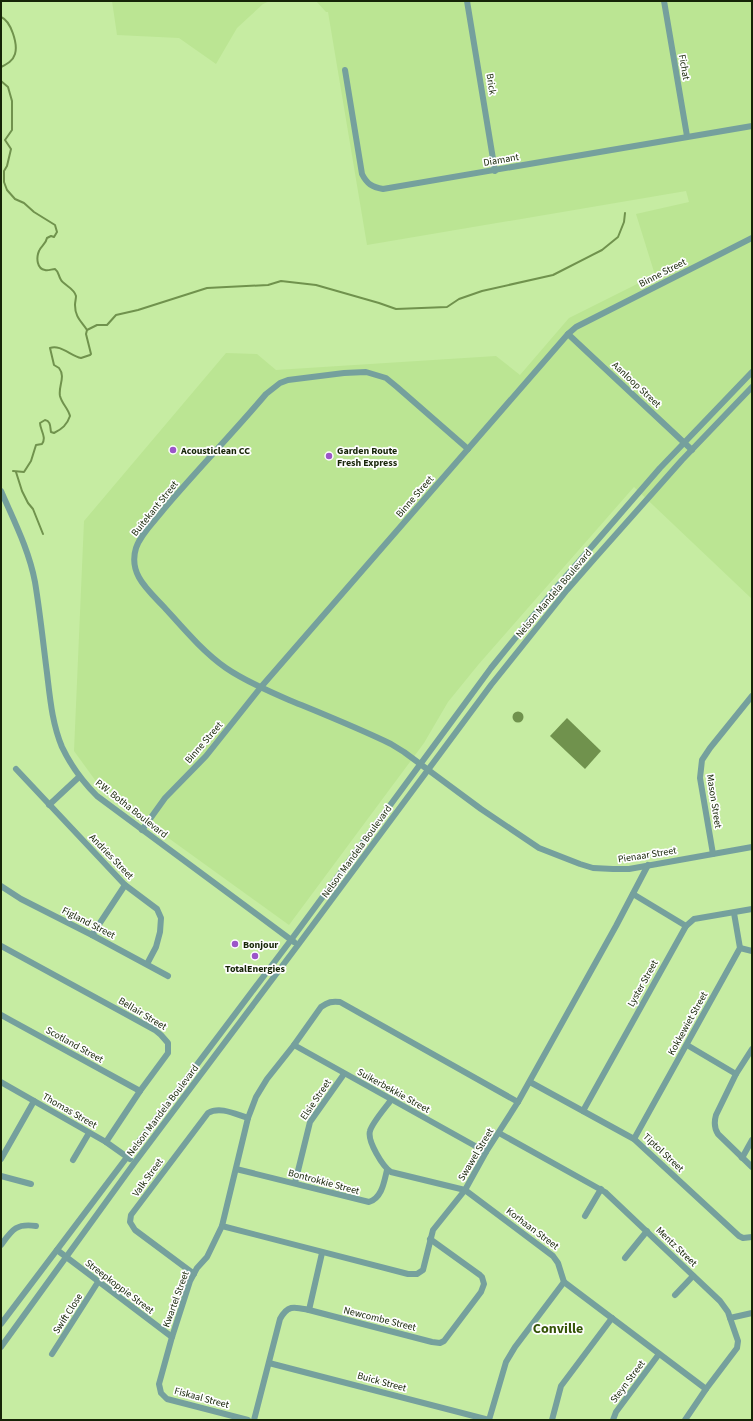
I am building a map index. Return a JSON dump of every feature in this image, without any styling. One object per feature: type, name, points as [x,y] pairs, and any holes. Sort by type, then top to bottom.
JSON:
[{"type":"street","name":"Brick","points":[[467,1],[495,171]]},
{"type":"street","name":"Fichat","points":[[664,1],[687,136]]},
{"type":"street","name":"Diamant","points":[[345,70],[362,174],[368,184],[375,188],[383,189],[495,171],[687,136],[752,126]]},
{"type":"street","name":"Binne Street","points":[[142,830],[165,798],[206,756],[261,687],[568,334],[583,324],[752,238]]},
{"type":"street","name":"Aanloop Street","points":[[568,334],[692,450]]},
{"type":"street","name":"Buitekant Street","points":[[421,764],[404,752],[379,738],[261,687],[232,672],[214,658],[156,599],[138,578],[134,568],[134,559],[136,548],[141,538],[177,494],[266,394],[280,383],[296,378],[366,372],[386,378],[468,449]]},
{"type":"street","name":"Nelson Mandela Boulevard","points":[[1,1324],[291,940],[421,764],[460,708],[523,626],[655,474],[752,372]]},
{"type":"street","name":"Nelson Mandela Boulevard","points":[[1,1347],[135,1162],[491,685],[567,590],[692,450],[752,387]]},
{"type":"street","name":"P.W. Botha Boulevard","points":[[1,491],[23,542],[35,581],[50,703],[56,731],[62,747],[79,777],[98,796],[142,830],[298,945]]},
{"type":"street","name":"Mason Street","points":[[713,854],[700,778],[702,760],[752,696]]},
{"type":"street","name":"Pienaar Street","points":[[421,764],[485,813],[539,848],[593,868],[618,869],[752,848]]},
{"type":"street","name":"Andries Street","points":[[16,769],[125,885],[153,906],[160,914],[161,925],[159,941],[147,964]]},
{"type":"street","points":[[49,805],[79,777]]},
{"type":"street","points":[[355,853],[362,859]]},
{"type":"street","name":"Swawel Street","points":[[222,1226],[408,1274],[417,1274],[424,1269],[430,1239],[436,1226],[465,1190],[486,1152],[530,1082],[648,865]]},
{"type":"street","points":[[92,935],[125,885]]},
{"type":"street","name":"Figland Street","points":[[1,886],[21,899],[168,976]]},
{"type":"street","points":[[633,894],[686,926],[694,919],[752,909]]},
{"type":"street","points":[[734,913],[740,948],[752,951]]},
{"type":"street","name":"Lyster Street","points":[[583,1111],[686,926]]},
{"type":"street","name":"Bellair Street","points":[[1,946],[155,1030],[166,1039],[168,1043],[168,1053],[140,1091],[106,1142]]},
{"type":"street","name":"Kokkewiet Street","points":[[634,1139],[740,948]]},
{"type":"street","name":"Kwartel Street","points":[[159,1384],[186,1293],[194,1274],[207,1257],[222,1226],[248,1118],[260,1088],[294,1045],[321,1007],[334,1001],[340,1002],[518,1102]]},
{"type":"street","name":"Scotland Street","points":[[1,1015],[140,1091]]},
{"type":"street","points":[[234,1015],[241,1021]]},
{"type":"street","name":"Suikerbekkie Street","points":[[294,1045],[486,1152]]},
{"type":"street","points":[[687,1045],[736,1074]]},
{"type":"street","points":[[752,1048],[736,1074],[714,1122],[718,1134],[752,1167]]},
{"type":"street","points":[[193,1069],[200,1075]]},
{"type":"street","name":"Elsie Street","points":[[294,1183],[310,1122],[344,1074]]},
{"type":"street","name":"Thomas Street","points":[[1,1082],[106,1142],[135,1162]]},
{"type":"street","name":"Tiptol Street","points":[[530,1082],[634,1139],[739,1236],[743,1238],[752,1237]]},
{"type":"street","points":[[387,1170],[380,1160],[369,1134],[392,1100]]},
{"type":"street","points":[[1,1159],[34,1101]]},
{"type":"street","name":"Valk Street","points":[[194,1274],[135,1230],[130,1222],[131,1215],[208,1113],[213,1110],[222,1110],[248,1118]]},
{"type":"street","points":[[73,1160],[89,1132]]},
{"type":"street","name":"Mentz Street","points":[[499,1133],[600,1189],[611,1197],[694,1276],[728,1312],[738,1340],[737,1348],[685,1420]]},
{"type":"street","points":[[742,1158],[752,1140]]},
{"type":"street","name":"Bontrokkie Street","points":[[236,1169],[369,1202],[375,1199],[382,1189],[387,1170]]},
{"type":"street","name":"Korhaan Street","points":[[387,1170],[465,1190],[554,1256],[558,1263],[564,1282]]},
{"type":"street","points":[[1,1176],[31,1184]]},
{"type":"street","points":[[586,1216],[600,1189]]},
{"type":"street","points":[[1,1245],[7,1236],[19,1226],[36,1226]]},
{"type":"street","points":[[625,1258],[647,1231]]},
{"type":"street","name":"Newcombe Street","points":[[254,1420],[280,1319],[288,1309],[293,1307],[309,1310],[432,1342],[440,1343],[444,1341],[480,1292],[484,1284],[480,1275],[430,1239]]},
{"type":"street","name":"Streepkoppie Street","points":[[57,1250],[172,1337]]},
{"type":"street","points":[[309,1310],[322,1253]]},
{"type":"street","points":[[674,1295],[694,1276]]},
{"type":"street","name":"Swift Close","points":[[52,1354],[98,1282]]},
{"type":"street","points":[[489,1420],[506,1362],[515,1347],[564,1282],[706,1389]]},
{"type":"street","points":[[730,1318],[752,1313]]},
{"type":"street","points":[[552,1420],[561,1386],[612,1318]]},
{"type":"street","name":"Steyn Street","points":[[613,1420],[616,1412],[660,1354]]},
{"type":"street","name":"Buick Street","points":[[269,1363],[489,1420]]},
{"type":"street","name":"Fiskaal Street","points":[[159,1384],[161,1393],[167,1399],[248,1420]]},
{"type":"shaded area","points":[[112,1],[270,1],[263,4],[237,28],[216,64],[179,38],[117,35]]},
{"type":"shaded area","points":[[316,1],[752,1],[752,599],[634,487],[478,665],[448,702],[424,743],[289,925],[131,811],[98,784],[74,751],[84,521],[226,353],[257,354],[276,370],[496,356],[520,375],[569,318],[655,275],[636,214],[689,202],[686,191],[367,245],[328,12],[326,12]]},
{"type":"shaded area","points":[[516,712],[520,712],[522,713],[522,721],[516,722],[513,719],[513,715]]},
{"type":"shaded area","points":[[567,718],[601,751],[585,769],[550,736]]},
{"type":"waterway","points":[[1,17],[5,19],[11,28],[15,39],[16,50],[11,60],[1,67]]},
{"type":"waterway","points":[[1,81],[8,87],[12,101],[12,130],[5,140],[11,149],[7,166],[4,171],[4,182],[7,190],[15,199],[24,203],[34,212],[55,225],[57,232],[54,237],[51,236],[47,238],[46,242],[40,249],[38,254],[38,263],[42,269],[55,269],[62,282],[75,293],[76,313],[87,330],[86,334],[91,354],[81,358],[62,349],[54,347],[50,348],[54,365],[61,371],[62,378],[60,396],[70,416],[64,426],[54,433],[51,432],[50,424],[47,421],[45,420],[40,423],[44,436],[42,444],[36,445],[31,461],[24,472],[13,471]]},
{"type":"waterway","points":[[87,330],[97,325],[107,325],[116,315],[138,310],[207,288],[268,285],[281,281],[316,285],[396,309],[447,307],[459,299],[482,291],[553,275],[602,250],[618,237],[624,222],[625,213]]},
{"type":"waterway","points":[[16,472],[22,491],[33,509],[43,534]]},
{"type":"place","name":"Acousticlean CC","points":[[173,450]]},
{"type":"place","name":"Garden Route Fresh Express","points":[[329,456]]},
{"type":"place","name":"Bonjour","points":[[235,944]]},
{"type":"place","name":"TotalEnergies","points":[[255,956]]},
{"type":"district","name":"Conville","points":[[558,1328]]}]
